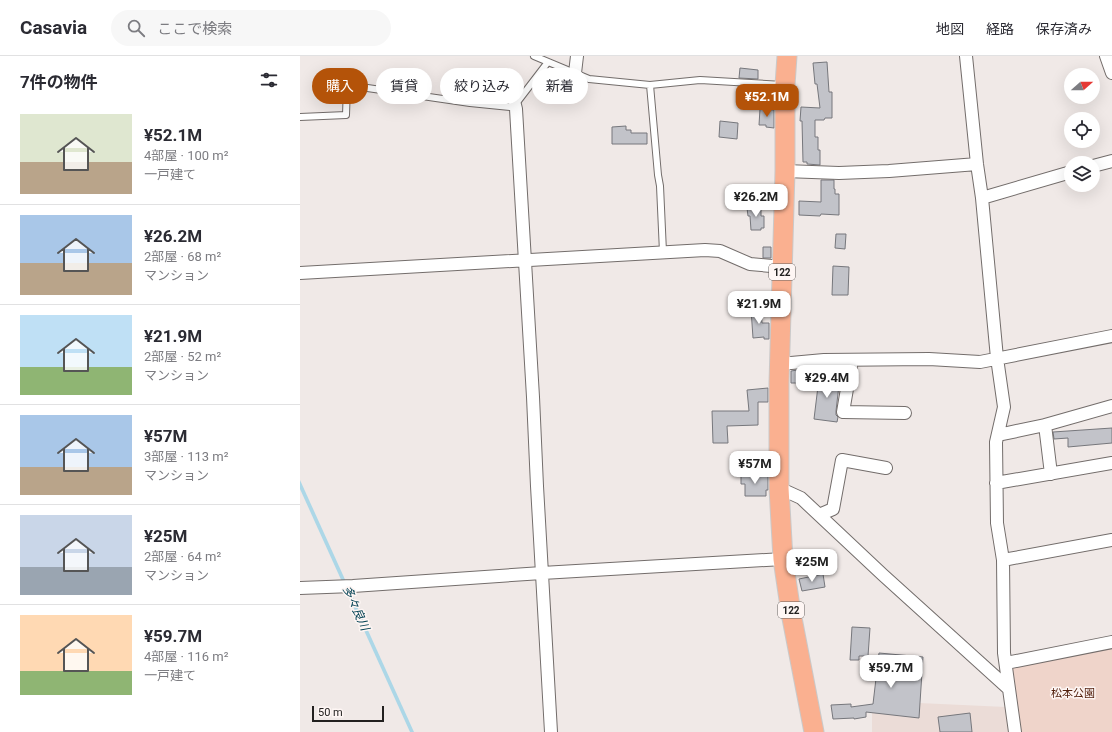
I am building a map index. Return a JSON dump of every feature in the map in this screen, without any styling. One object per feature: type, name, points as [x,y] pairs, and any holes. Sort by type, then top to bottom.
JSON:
[{"type":"highway","name":"122","points":[[788,56],[786,85],[779,383],[778,488],[783,559],[791,613],[814,732]]},
{"type":"street","points":[[576,68],[577,56]]},
{"type":"street","points":[[966,56],[982,198],[997,358],[1004,407],[996,442],[997,523],[1003,560],[1004,653],[1015,732]]},
{"type":"street","points":[[1106,56],[1112,73]]},
{"type":"street","points":[[515,105],[533,397],[551,732]]},
{"type":"street","points":[[1100,164],[1112,161]]},
{"type":"street","points":[[785,171],[846,173],[977,164]]},
{"type":"street","points":[[982,198],[1064,174]]},
{"type":"street","points":[[300,273],[705,250],[720,251],[750,264],[782,267]]},
{"type":"street","points":[[780,364],[824,360],[929,359],[980,362],[1112,336]]},
{"type":"street","points":[[852,360],[843,412],[905,413]]},
{"type":"street","points":[[998,435],[1045,425],[1112,406]]},
{"type":"street","points":[[1045,425],[1051,474]]},
{"type":"street","points":[[819,515],[833,509],[842,460],[886,468]]},
{"type":"street","points":[[996,483],[1112,463]]},
{"type":"street","points":[[778,488],[801,498],[883,575],[1009,689]]},
{"type":"street","points":[[1003,560],[1112,540]]},
{"type":"street","points":[[300,588],[783,559]]},
{"type":"street","points":[[1006,663],[1112,642]]},
{"type":"lane","points":[[534,56],[563,68]]},
{"type":"lane","points":[[300,117],[346,114],[347,85],[470,103],[510,107],[515,105],[548,62]]},
{"type":"lane","points":[[588,79],[650,85],[700,80],[786,85]]},
{"type":"lane","points":[[650,85],[660,186],[664,252]]},
{"type":"shaded area","points":[[879,653],[923,657],[919,703],[1006,707],[1009,732],[872,732],[872,713]]},
{"type":"green space","name":"松本公園","points":[[1112,645],[1112,732],[1015,732],[1006,666]]},
{"type":"water","name":"多々良川","points":[[300,480],[414,732],[410,732],[300,489]]},
{"type":"building","points":[[827,62],[829,92],[832,92],[832,118],[815,120],[815,137],[818,137],[820,165],[807,164],[807,162],[803,162],[802,121],[800,121],[801,107],[820,108],[817,84],[815,84],[813,63]]},
{"type":"building","points":[[740,68],[758,70],[758,79],[739,78]]},
{"type":"building","points":[[743,87],[757,88],[757,91],[765,92],[763,105],[741,103]]},
{"type":"building","points":[[760,109],[774,110],[774,128],[766,127],[766,125],[759,125]]},
{"type":"building","points":[[720,121],[738,123],[737,139],[719,137]]},
{"type":"building","points":[[626,126],[626,130],[631,130],[631,133],[647,133],[647,144],[612,144],[612,127]]},
{"type":"building","points":[[821,180],[834,180],[835,194],[839,194],[839,215],[799,215],[799,201],[821,202]]},
{"type":"building","points":[[761,207],[761,216],[764,216],[764,228],[761,228],[761,230],[751,230],[750,216],[748,216],[747,208]]},
{"type":"building","points":[[836,234],[846,234],[845,249],[835,248]]},
{"type":"building","points":[[763,247],[771,247],[771,258],[763,258]]},
{"type":"building","points":[[833,266],[849,267],[848,295],[832,295]]},
{"type":"building","points":[[761,308],[762,323],[769,323],[769,339],[764,339],[764,337],[753,338],[751,309]]},
{"type":"building","points":[[804,369],[804,383],[791,383],[791,371]]},
{"type":"building","points":[[828,374],[840,376],[836,411],[836,415],[838,417],[837,422],[814,419],[819,378],[827,379]]},
{"type":"building","points":[[768,388],[768,402],[758,402],[758,425],[727,426],[728,443],[713,443],[712,411],[749,411],[747,390]]},
{"type":"building","points":[[1112,428],[1112,443],[1068,447],[1068,438],[1054,439],[1053,432]]},
{"type":"building","points":[[741,476],[768,476],[768,490],[766,490],[766,496],[745,496],[745,484],[741,484]]},
{"type":"building","points":[[823,574],[825,587],[802,591],[799,579]]},
{"type":"building","points":[[852,627],[870,628],[868,656],[859,656],[859,660],[850,660]]},
{"type":"building","points":[[879,653],[923,657],[919,718],[866,712],[866,717],[854,719],[833,719],[831,705],[851,704],[851,707],[873,704]]},
{"type":"building","points":[[970,713],[972,732],[940,732],[938,717]]}]
